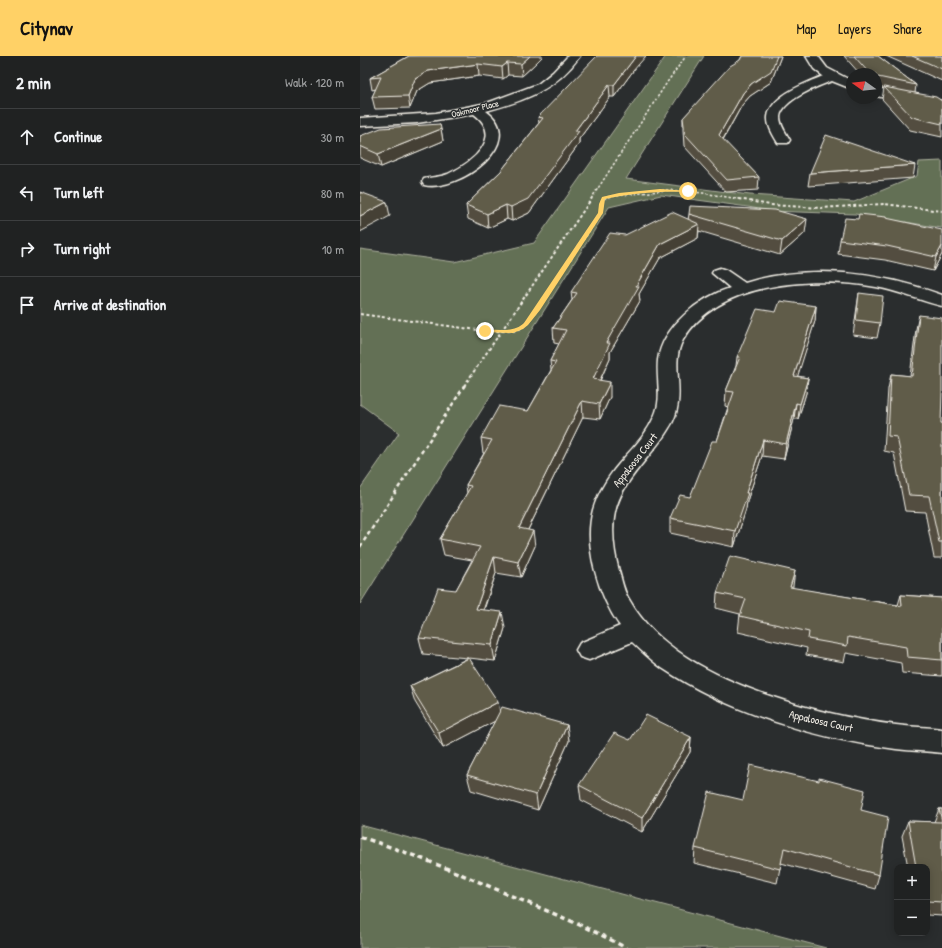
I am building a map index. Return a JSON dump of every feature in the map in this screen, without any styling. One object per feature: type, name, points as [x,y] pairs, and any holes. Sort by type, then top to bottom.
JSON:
[{"type":"street","name":"Oakmoor Place","points":[[360,122],[437,117],[480,105],[521,96],[545,85],[558,74],[574,56]]},
{"type":"street","points":[[812,56],[821,69],[833,77],[846,82]]},
{"type":"street","points":[[783,140],[775,126],[774,117],[776,110],[801,90],[833,77]]},
{"type":"street","points":[[882,93],[942,105]]},
{"type":"street","points":[[429,182],[452,177],[478,161],[488,151],[493,142],[494,133],[492,126],[480,105]]},
{"type":"street","points":[[720,273],[742,289]]},
{"type":"street","name":"Appaloosa Court","points":[[942,301],[902,288],[857,279],[810,278],[742,289],[708,305],[682,328],[668,353],[668,410],[660,427],[620,476],[608,500],[603,521],[602,536],[604,558],[620,606],[637,630],[658,650],[677,664],[710,684],[746,700],[790,714],[845,728],[896,737],[942,741]]},
{"type":"street","points":[[589,650],[637,630]]},
{"type":"path","points":[[360,547],[500,332],[576,223],[668,81],[686,56]]},
{"type":"path","points":[[360,314],[500,332],[522,328],[537,310],[601,213],[602,201],[607,197],[672,190],[703,193],[770,205],[820,208],[884,204],[942,210]]},
{"type":"path","points":[[360,837],[416,855],[526,902],[580,923],[626,948]]},
{"type":"green space","points":[[666,56],[704,56],[626,179],[750,195],[854,202],[917,176],[919,162],[942,161],[942,228],[855,214],[770,211],[661,195],[609,207],[360,604],[360,489],[399,433],[360,404],[360,249],[454,262],[534,243]]},
{"type":"green space","points":[[360,825],[826,948],[360,948]]},
{"type":"building","points":[[409,56],[530,56],[521,64],[507,63],[502,67],[478,64],[428,71],[415,79],[408,96],[372,97],[381,77],[370,78]]},
{"type":"building","points":[[597,56],[636,56],[614,85],[609,85],[575,131],[579,131],[528,199],[511,207],[506,205],[487,214],[466,205],[501,171],[543,118],[538,117]]},
{"type":"building","points":[[742,56],[777,56],[771,71],[751,84],[743,93],[719,135],[759,177],[727,180],[685,134],[683,118],[730,66],[740,60]]},
{"type":"building","points":[[854,56],[878,56],[916,85],[882,78],[882,68],[865,68]]},
{"type":"building","points":[[912,56],[942,56],[942,69]]},
{"type":"building","points":[[884,87],[936,97],[942,101],[942,124],[912,117]]},
{"type":"building","points":[[440,124],[441,129],[378,154],[360,146],[360,136],[381,128]]},
{"type":"building","points":[[826,135],[915,165],[810,173]]},
{"type":"building","points":[[360,192],[387,202],[360,216]]},
{"type":"building","points":[[690,206],[775,210],[807,219],[782,241],[689,214]]},
{"type":"building","points":[[672,212],[699,224],[660,244],[636,286],[639,286],[606,343],[610,343],[593,379],[610,382],[599,404],[582,401],[519,528],[533,531],[518,562],[494,557],[476,609],[502,612],[492,645],[419,638],[438,588],[456,590],[480,547],[440,539],[471,486],[466,485],[492,440],[481,438],[499,406],[528,411],[556,362],[550,361],[566,330],[553,328],[577,293],[571,292],[610,233],[625,235]]},
{"type":"building","points":[[859,214],[886,217],[942,230],[942,246],[936,257],[887,246],[840,240],[845,218],[858,219]]},
{"type":"building","points":[[859,293],[883,296],[880,323],[856,320]]},
{"type":"building","points":[[780,301],[816,306],[794,376],[808,378],[800,404],[796,403],[786,444],[763,440],[746,493],[748,493],[735,531],[670,518],[680,495],[690,497],[712,441],[717,441],[734,392],[726,391],[740,357],[737,357],[757,309],[776,312]]},
{"type":"building","points":[[919,315],[942,318],[942,542],[939,542],[929,496],[909,495],[897,437],[888,436],[891,374],[912,376]]},
{"type":"building","points":[[730,556],[795,571],[790,587],[902,606],[901,595],[942,598],[942,660],[907,657],[906,647],[848,637],[847,646],[808,639],[809,632],[740,616],[746,599],[717,593]]},
{"type":"building","points":[[469,658],[498,702],[439,733],[410,686]]},
{"type":"building","points":[[502,707],[567,725],[536,795],[467,775]]},
{"type":"building","points":[[646,715],[691,737],[642,818],[579,785],[614,733],[630,740]]},
{"type":"building","points":[[750,765],[819,781],[819,778],[865,790],[861,810],[888,817],[879,875],[784,848],[780,869],[695,848],[709,792],[743,800]]},
{"type":"building","points":[[939,809],[942,809],[942,821]]},
{"type":"building","points":[[908,821],[942,822],[942,902],[930,901],[930,864],[915,864]]},
{"type":"route","points":[[485,331],[513,331],[522,328],[526,324],[537,310],[601,213],[603,198],[619,194],[660,190],[688,191]]}]
